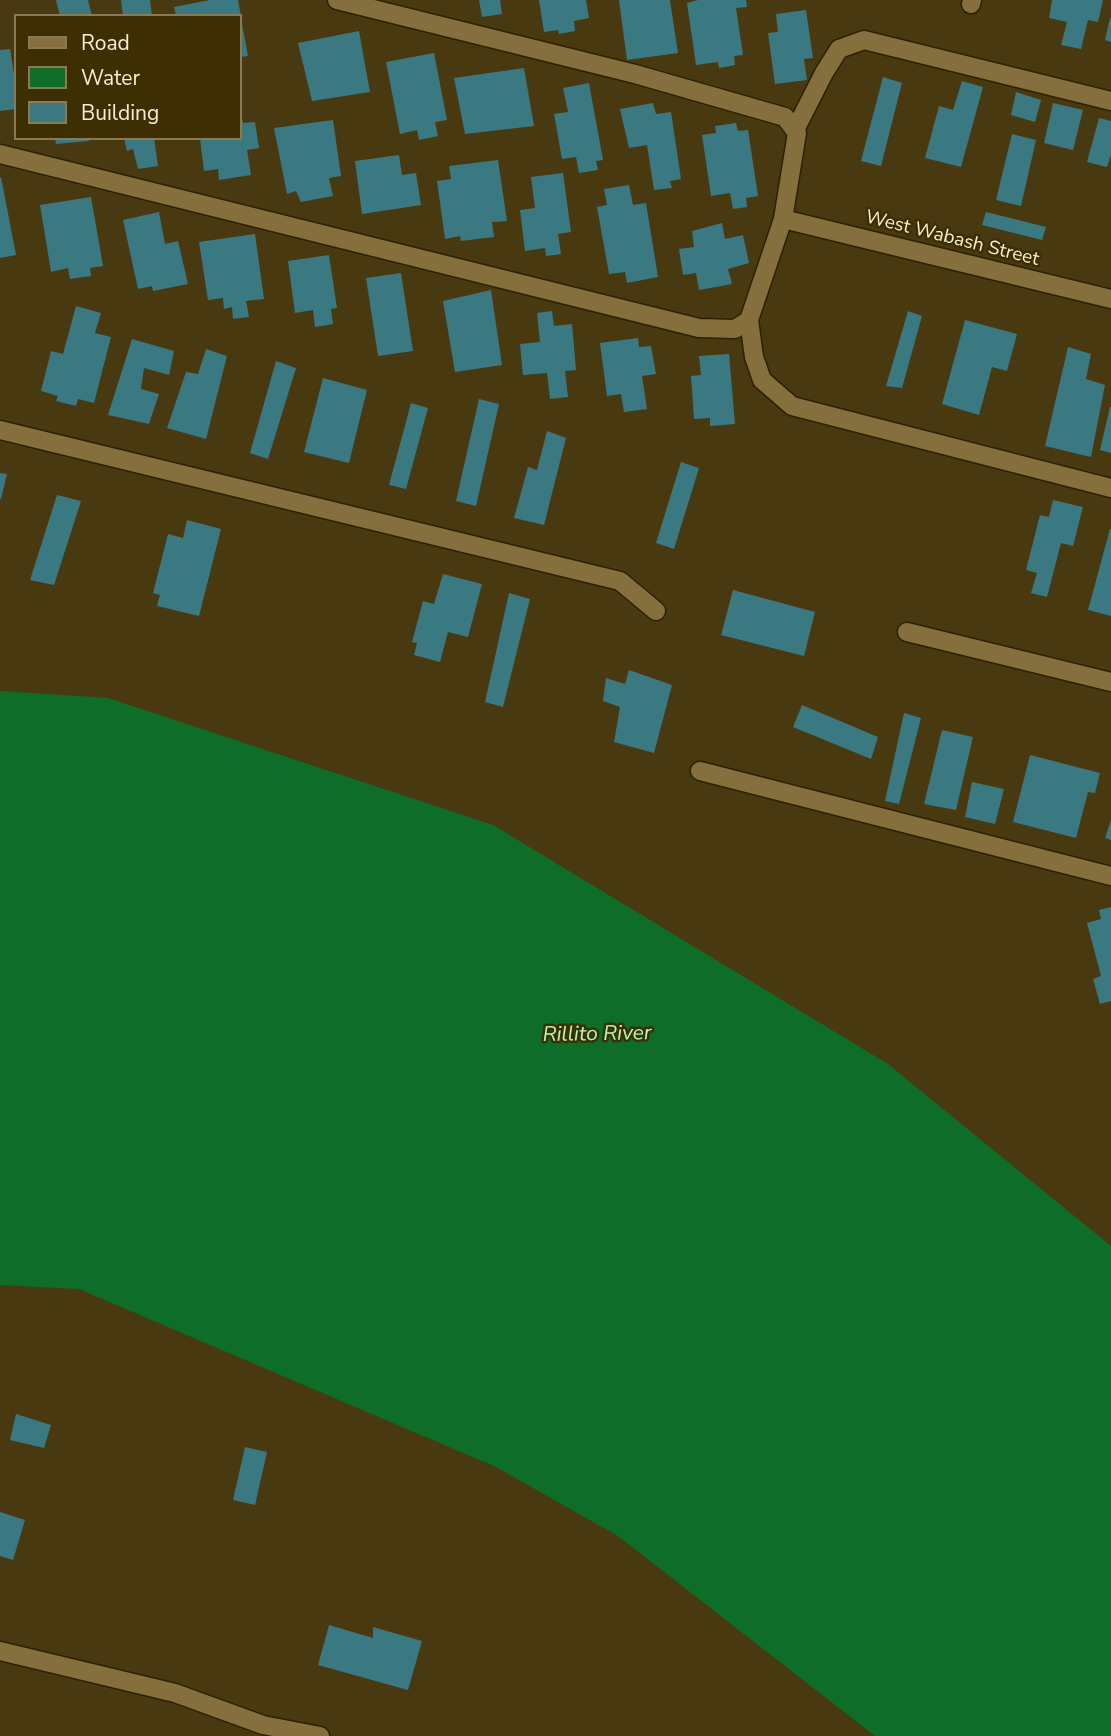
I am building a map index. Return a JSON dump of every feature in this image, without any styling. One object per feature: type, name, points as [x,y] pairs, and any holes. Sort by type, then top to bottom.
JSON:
[{"type":"street","points":[[337,0],[635,74],[785,117],[797,133],[783,219],[749,320],[754,357],[762,380],[792,406],[1111,488]]},
{"type":"street","points":[[795,130],[839,49],[864,40],[1111,101]]},
{"type":"street","points":[[0,154],[699,328],[735,329],[749,320]]},
{"type":"street","name":"West Wabash Street","points":[[783,219],[1111,299]]},
{"type":"street","points":[[0,430],[620,581],[656,611]]},
{"type":"street","points":[[907,632],[1111,682]]},
{"type":"street","points":[[700,771],[1111,876]]},
{"type":"street","points":[[0,1651],[175,1693],[263,1725],[320,1736]]},
{"type":"water","name":"Rillito River","points":[[0,691],[108,698],[493,825],[888,1064],[1111,1246],[1111,1736],[875,1736],[618,1536],[496,1467],[79,1289],[0,1285]]},
{"type":"building","points":[[56,0],[88,0],[92,14],[60,14]]},
{"type":"building","points":[[121,0],[150,0],[152,14],[123,14]]},
{"type":"building","points":[[210,0],[238,0],[241,14],[176,14],[174,7]]},
{"type":"building","points":[[479,0],[500,0],[502,14],[482,17]]},
{"type":"building","points":[[539,0],[586,0],[589,18],[574,21],[575,31],[559,34],[558,30],[544,32]]},
{"type":"building","points":[[619,0],[670,0],[678,53],[627,60]]},
{"type":"building","points":[[698,0],[746,0],[747,7],[736,8],[743,55],[734,56],[735,65],[719,68],[718,62],[696,65],[687,3]]},
{"type":"building","points":[[1052,0],[1103,0],[1098,22],[1088,20],[1081,49],[1061,45],[1067,22],[1049,18]]},
{"type":"building","points":[[806,10],[813,58],[804,59],[807,80],[775,84],[768,33],[778,32],[776,14]]},
{"type":"building","points":[[1111,18],[1111,42],[1105,40]]},
{"type":"building","points":[[242,23],[248,56],[242,57]]},
{"type":"building","points":[[359,31],[370,92],[312,101],[298,43]]},
{"type":"building","points":[[10,49],[14,74],[14,109],[0,111],[0,50]]},
{"type":"building","points":[[434,53],[447,120],[435,122],[438,136],[419,140],[417,130],[400,134],[386,62]]},
{"type":"building","points":[[524,68],[534,126],[465,134],[454,78]]},
{"type":"building","points":[[883,77],[902,83],[881,166],[861,161]]},
{"type":"building","points":[[962,81],[983,87],[961,167],[925,158],[939,106],[953,110]]},
{"type":"building","points":[[589,83],[603,160],[596,161],[598,170],[579,173],[576,157],[562,159],[554,114],[568,112],[563,88]]},
{"type":"building","points":[[1016,92],[1041,100],[1035,122],[1011,115]]},
{"type":"building","points":[[653,103],[656,114],[671,112],[681,179],[670,181],[672,188],[654,190],[647,145],[629,148],[620,109]]},
{"type":"building","points":[[1053,103],[1083,110],[1073,150],[1044,143]]},
{"type":"building","points":[[242,118],[243,123],[255,122],[259,148],[247,150],[251,175],[219,180],[218,169],[204,171],[200,140],[242,140]]},
{"type":"building","points":[[1099,118],[1111,121],[1111,154],[1107,167],[1087,162]]},
{"type":"building","points":[[333,120],[341,176],[329,178],[333,196],[301,202],[296,191],[287,194],[274,128]]},
{"type":"building","points":[[736,123],[738,131],[748,130],[758,196],[746,198],[747,207],[733,209],[730,193],[711,196],[702,135],[716,133],[715,126]]},
{"type":"building","points":[[1012,134],[1036,140],[1021,206],[996,200]]},
{"type":"building","points":[[55,140],[89,140],[89,141],[56,144]]},
{"type":"building","points":[[124,140],[154,140],[158,166],[138,169],[133,149],[127,151]]},
{"type":"building","points":[[399,155],[402,175],[416,173],[421,205],[362,214],[355,161]]},
{"type":"building","points":[[498,160],[507,221],[492,222],[494,237],[461,241],[460,236],[445,239],[437,181],[451,179],[449,166]]},
{"type":"building","points":[[563,173],[571,232],[558,234],[561,254],[546,256],[545,248],[525,251],[520,210],[535,208],[531,177]]},
{"type":"building","points":[[0,178],[16,255],[0,258]]},
{"type":"building","points":[[629,185],[633,205],[646,203],[658,277],[627,283],[625,272],[609,274],[597,207],[607,205],[604,189]]},
{"type":"building","points":[[91,197],[103,266],[90,268],[91,276],[70,279],[68,268],[51,272],[40,205]]},
{"type":"building","points":[[159,212],[165,244],[178,241],[188,284],[153,291],[152,286],[138,289],[123,220]]},
{"type":"building","points":[[986,212],[1046,227],[1042,240],[982,225]]},
{"type":"building","points":[[722,223],[725,239],[743,235],[749,263],[728,269],[732,284],[699,290],[696,273],[683,275],[679,249],[694,247],[692,231]]},
{"type":"building","points":[[255,234],[264,299],[246,301],[249,317],[233,319],[232,307],[224,309],[223,298],[208,300],[199,242]]},
{"type":"building","points":[[329,255],[337,308],[331,309],[333,324],[315,327],[313,310],[295,313],[288,261]]},
{"type":"building","points":[[401,273],[413,351],[378,356],[366,278]]},
{"type":"building","points":[[491,290],[502,365],[455,372],[443,301]]},
{"type":"building","points":[[76,306],[101,313],[95,333],[111,337],[94,403],[78,399],[76,406],[56,401],[58,396],[41,391],[51,351],[63,354]]},
{"type":"building","points":[[552,311],[554,326],[572,324],[576,370],[565,371],[568,397],[550,399],[547,373],[523,375],[520,344],[540,342],[537,313]]},
{"type":"building","points":[[908,311],[922,316],[902,388],[886,386]]},
{"type":"building","points":[[965,320],[1017,334],[1007,371],[992,367],[979,415],[942,404]]},
{"type":"building","points":[[638,338],[639,347],[651,346],[656,374],[642,376],[647,409],[624,412],[621,394],[607,396],[600,343]]},
{"type":"building","points":[[132,339],[174,351],[169,375],[144,368],[141,389],[159,394],[149,424],[108,415]]},
{"type":"building","points":[[1068,347],[1091,354],[1086,379],[1105,385],[1091,457],[1045,446]]},
{"type":"building","points":[[206,349],[227,356],[206,439],[167,428],[186,372],[198,374]]},
{"type":"building","points":[[729,354],[735,424],[710,426],[710,418],[694,419],[691,376],[701,375],[699,356]]},
{"type":"building","points":[[276,361],[296,368],[268,459],[250,453]]},
{"type":"building","points":[[323,378],[367,390],[349,463],[304,452]]},
{"type":"building","points":[[479,399],[499,404],[476,506],[456,501]]},
{"type":"building","points":[[411,403],[428,408],[406,489],[389,485]]},
{"type":"building","points":[[1111,407],[1111,453],[1100,450]]},
{"type":"building","points":[[547,431],[566,438],[544,525],[514,518],[528,467],[537,470]]},
{"type":"building","points":[[681,462],[699,468],[674,549],[656,543]]},
{"type":"building","points":[[0,473],[7,474],[1,499],[0,499]]},
{"type":"building","points":[[57,495],[81,501],[54,585],[30,580]]},
{"type":"building","points":[[1053,500],[1083,507],[1073,546],[1061,543],[1047,597],[1031,593],[1037,573],[1026,570],[1040,515],[1049,517]]},
{"type":"building","points":[[187,520],[221,529],[199,616],[157,606],[160,595],[153,593],[168,534],[183,538]]},
{"type":"building","points":[[1111,529],[1111,616],[1088,610]]},
{"type":"building","points":[[443,574],[482,584],[468,637],[448,632],[440,662],[414,655],[417,643],[412,642],[423,601],[434,604]]},
{"type":"building","points":[[733,590],[815,612],[804,656],[721,635]]},
{"type":"building","points":[[509,593],[530,599],[503,707],[485,702]]},
{"type":"building","points":[[629,670],[672,685],[654,753],[614,742],[620,707],[603,701],[606,678],[625,684]]},
{"type":"building","points":[[802,705],[878,737],[871,759],[793,727]]},
{"type":"building","points":[[904,713],[921,718],[899,804],[885,801]]},
{"type":"building","points":[[942,730],[973,737],[956,810],[924,804]]},
{"type":"building","points":[[1030,755],[1100,773],[1095,793],[1088,792],[1076,838],[1013,822]]},
{"type":"building","points":[[972,782],[1004,789],[995,824],[965,817]]},
{"type":"building","points":[[1111,820],[1111,840],[1105,838]]},
{"type":"building","points":[[1111,907],[1111,1001],[1100,1004],[1093,979],[1101,976],[1087,923],[1101,919],[1099,910]]},
{"type":"building","points":[[16,1414],[51,1425],[44,1448],[10,1440]]},
{"type":"building","points":[[245,1447],[267,1452],[255,1505],[233,1500]]},
{"type":"building","points":[[0,1512],[25,1520],[13,1560],[0,1556]]},
{"type":"building","points":[[329,1625],[373,1638],[373,1627],[422,1641],[408,1690],[318,1665]]}]
